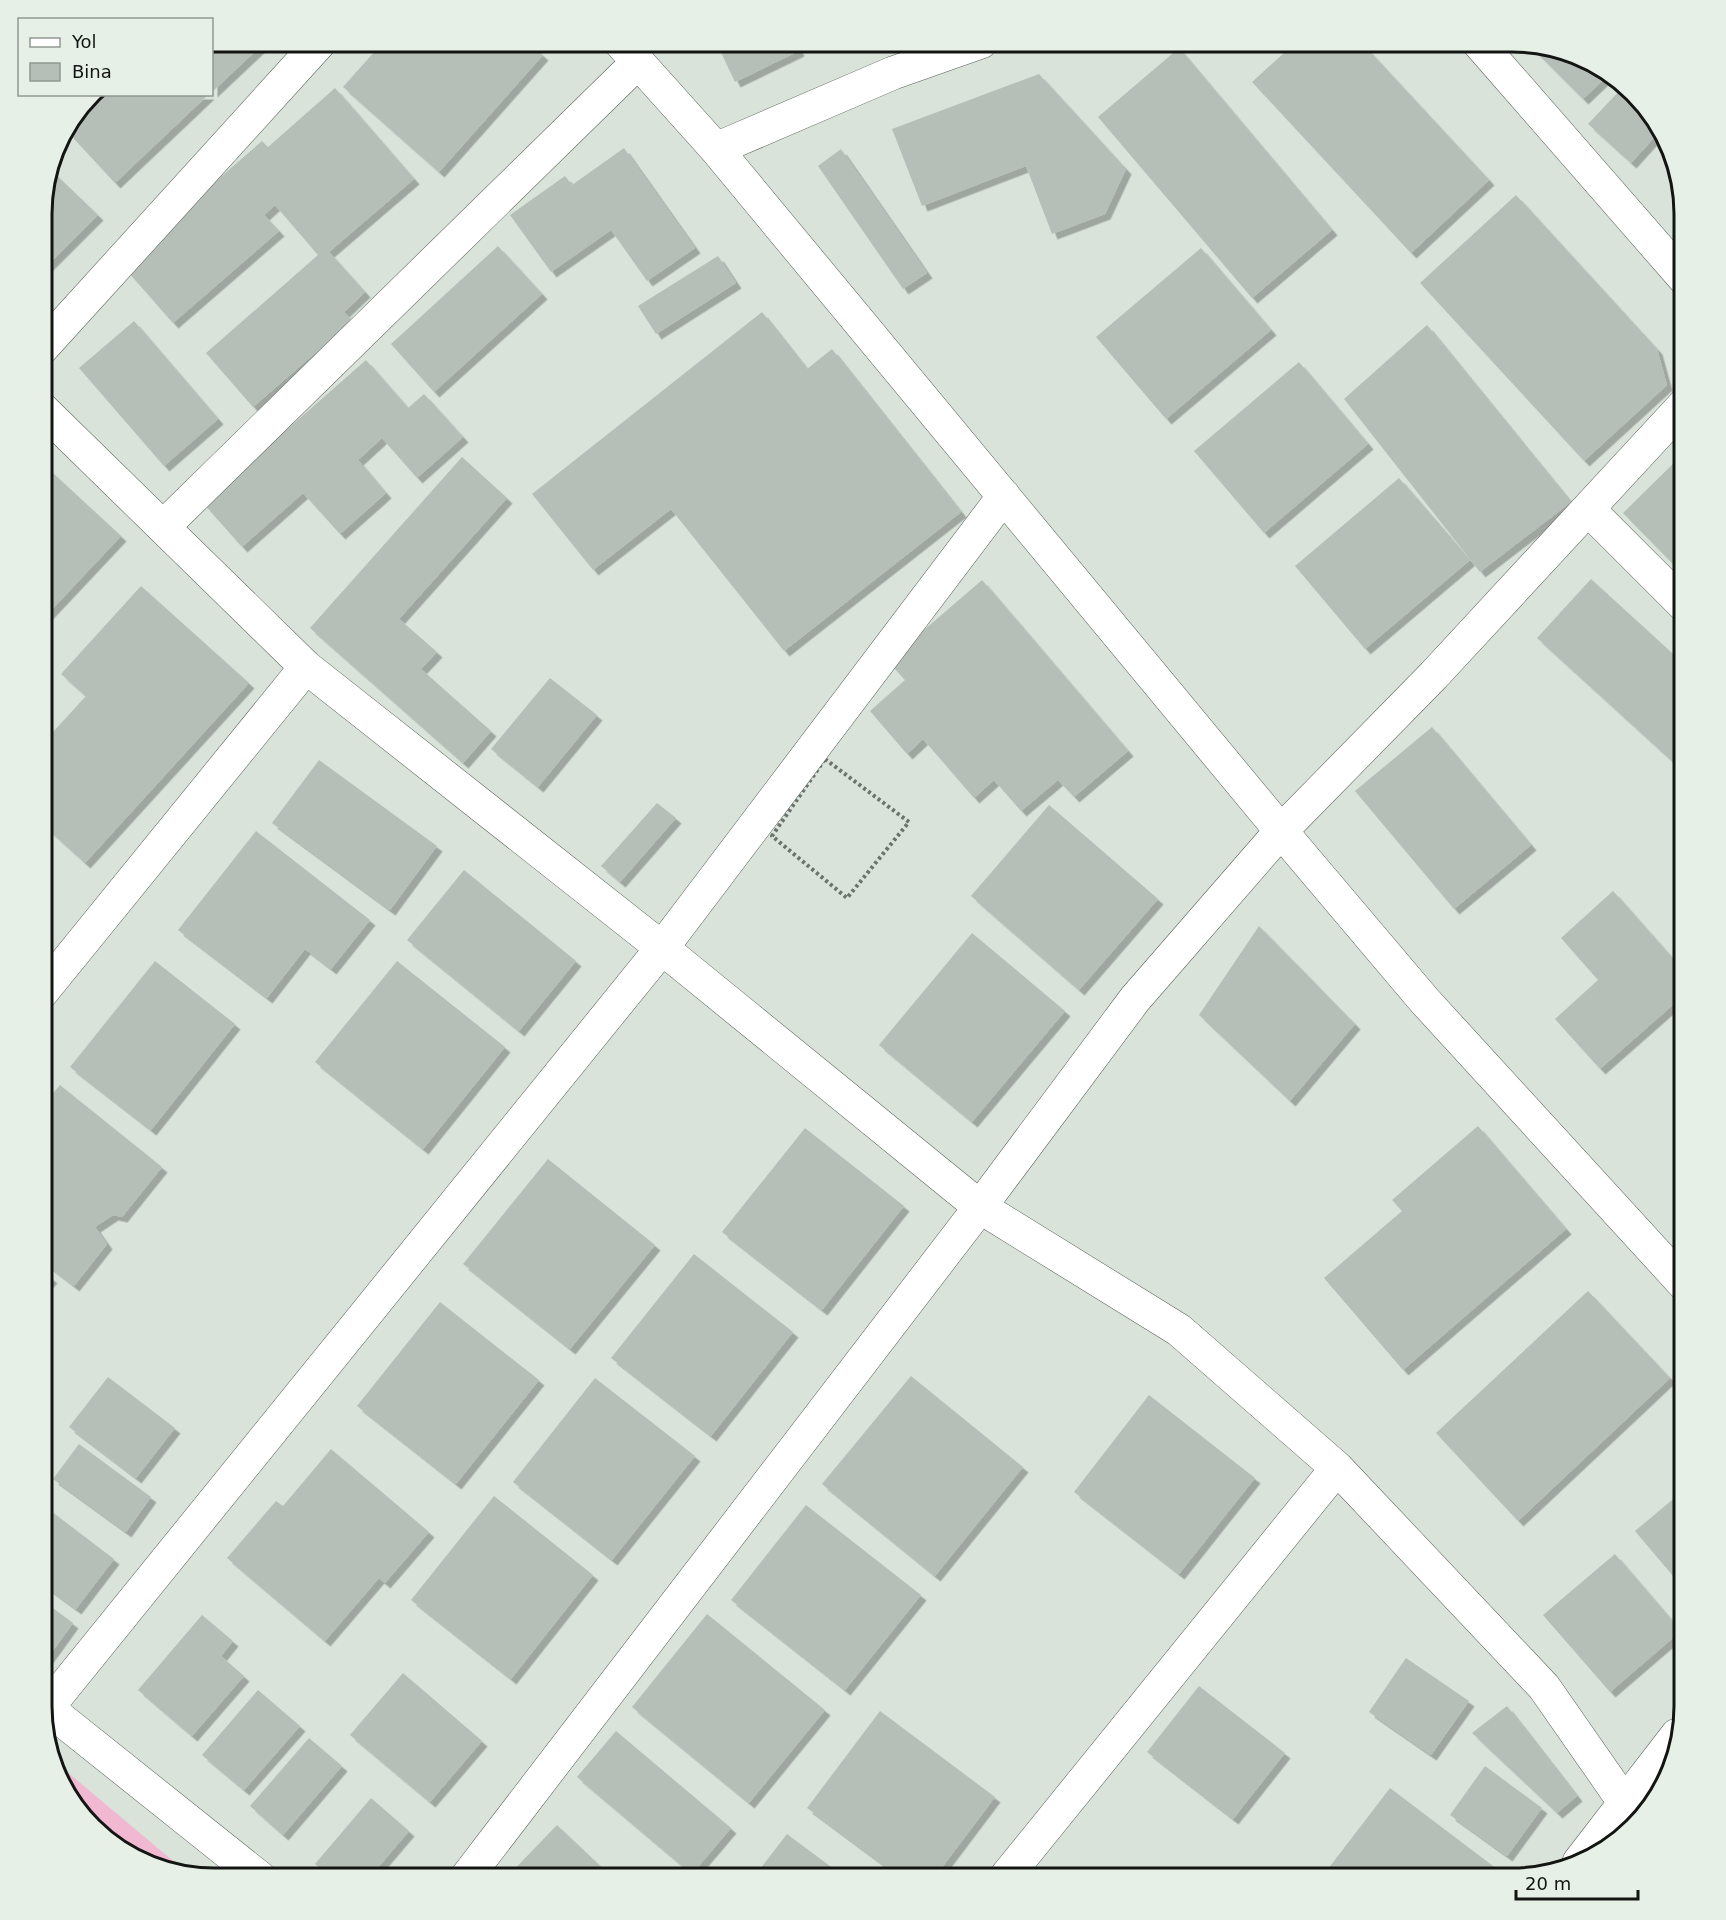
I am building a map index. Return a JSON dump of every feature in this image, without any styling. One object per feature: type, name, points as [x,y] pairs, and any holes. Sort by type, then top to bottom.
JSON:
[{"type":"street","points":[[53,336],[310,53]]},
{"type":"street","points":[[163,526],[628,53]]},
{"type":"street","points":[[630,53],[716,149],[1281,831],[1424,1000],[1674,1273]]},
{"type":"street","points":[[716,149],[893,73],[950,53]]},
{"type":"street","points":[[1488,53],[1674,267]]},
{"type":"street","points":[[474,1868],[980,1207],[1135,999],[1281,831],[1434,675],[1674,416]]},
{"type":"street","points":[[53,419],[306,667],[663,948],[980,1207],[1179,1330],[1337,1468],[1544,1687],[1630,1812]]},
{"type":"street","points":[[52,1698],[663,948],[1004,496]]},
{"type":"street","points":[[1588,509],[1674,595]]},
{"type":"street","points":[[52,979],[306,667]]},
{"type":"street","points":[[1013,1868],[1337,1468]]},
{"type":"street","points":[[53,1715],[247,1868]]},
{"type":"street","points":[[1602,1839],[1630,1812],[1666,1753]]},
{"type":"path","points":[[825,759],[909,822],[847,898],[772,836],[825,759]]},
{"type":"shaded area","points":[[67,1772],[175,1862],[143,1851],[116,1834],[86,1804]]},
{"type":"building","points":[[213,53],[253,53],[213,91]]},
{"type":"building","points":[[373,53],[541,53],[543,55],[439,172],[343,87]]},
{"type":"building","points":[[721,53],[795,53],[735,82]]},
{"type":"building","points":[[1173,53],[1183,53],[1332,230],[1252,298],[1098,117]]},
{"type":"building","points":[[1284,53],[1371,53],[1489,180],[1411,253],[1252,82]]},
{"type":"building","points":[[1539,55],[1573,65],[1602,81],[1583,99]]},
{"type":"building","points":[[1039,74],[1126,169],[1105,214],[1052,234],[1026,166],[922,206],[892,129]]},
{"type":"building","points":[[335,88],[414,179],[329,252],[365,292],[344,312],[352,321],[253,407],[206,353],[318,255],[275,205],[264,215],[279,231],[173,323],[121,264],[262,141],[268,147]]},
{"type":"building","points":[[1618,93],[1640,116],[1654,138],[1631,163],[1588,124]]},
{"type":"building","points":[[105,96],[207,96],[115,183],[73,137],[86,116]]},
{"type":"building","points":[[624,148],[695,248],[647,281],[611,230],[551,272],[510,215],[565,176],[572,185]]},
{"type":"building","points":[[841,149],[927,273],[903,289],[818,166]]},
{"type":"building","points":[[57,176],[98,215],[53,260],[53,204]]},
{"type":"building","points":[[1516,195],[1657,349],[1667,385],[1584,461],[1420,283]]},
{"type":"building","points":[[498,246],[542,294],[434,392],[391,344]]},
{"type":"building","points":[[1201,248],[1271,330],[1166,419],[1096,337]]},
{"type":"building","points":[[718,256],[736,283],[656,334],[638,306]]},
{"type":"building","points":[[762,312],[807,369],[832,349],[961,512],[784,651],[671,509],[593,570],[532,494]]},
{"type":"building","points":[[134,321],[218,419],[164,466],[79,368]]},
{"type":"building","points":[[1427,325],[1571,502],[1480,572],[1344,399]]},
{"type":"building","points":[[366,360],[408,408],[424,394],[463,437],[417,478],[382,438],[358,460],[386,493],[340,534],[303,493],[242,547],[203,503]]},
{"type":"building","points":[[1299,362],[1368,444],[1264,533],[1194,451]]},
{"type":"building","points":[[462,457],[507,498],[399,619],[437,652],[421,669],[491,731],[463,763],[310,628]]},
{"type":"building","points":[[1674,463],[1674,565],[1623,513]]},
{"type":"building","points":[[53,473],[121,536],[53,609]]},
{"type":"building","points":[[1399,478],[1470,560],[1365,649],[1295,566]]},
{"type":"building","points":[[1591,579],[1674,655],[1674,763],[1537,638]]},
{"type":"building","points":[[982,580],[1128,751],[1074,797],[1058,780],[1021,811],[994,780],[974,798],[923,739],[907,754],[870,711],[905,680],[888,661]]},
{"type":"building","points":[[141,586],[249,683],[85,863],[53,834],[53,732],[86,696],[61,674]]},
{"type":"building","points":[[550,678],[597,715],[538,787],[491,749]]},
{"type":"building","points":[[1432,727],[1531,845],[1454,909],[1355,791]]},
{"type":"building","points":[[319,760],[437,846],[390,910],[272,823]]},
{"type":"building","points":[[657,803],[676,818],[620,882],[601,866]]},
{"type":"building","points":[[1049,805],[1158,899],[1079,990],[971,896]]},
{"type":"building","points":[[256,831],[370,920],[331,969],[305,949],[267,998],[178,930]]},
{"type":"building","points":[[464,870],[576,961],[519,1031],[407,940]]},
{"type":"building","points":[[1613,891],[1674,960],[1674,1004],[1600,1069],[1555,1019],[1598,980],[1561,938]]},
{"type":"building","points":[[1259,926],[1355,1024],[1290,1101],[1199,1015]]},
{"type":"building","points":[[972,933],[1065,1011],[972,1122],[879,1045]]},
{"type":"building","points":[[155,961],[235,1024],[151,1130],[70,1067]]},
{"type":"building","points":[[397,961],[505,1047],[423,1149],[315,1062]]},
{"type":"building","points":[[60,1085],[162,1167],[122,1217],[113,1215],[95,1227],[107,1244],[74,1286],[52,1269],[52,1094]]},
{"type":"building","points":[[1478,1126],[1566,1229],[1403,1370],[1324,1278],[1402,1211],[1392,1200]]},
{"type":"building","points":[[805,1128],[904,1206],[822,1310],[722,1232]]},
{"type":"building","points":[[548,1159],[655,1245],[570,1349],[463,1264]]},
{"type":"building","points":[[694,1254],[793,1332],[711,1436],[611,1358]]},
{"type":"building","points":[[1588,1291],[1670,1378],[1518,1521],[1436,1433]]},
{"type":"building","points":[[440,1302],[539,1380],[456,1484],[357,1406]]},
{"type":"building","points":[[911,1376],[1023,1467],[935,1576],[822,1484]]},
{"type":"building","points":[[108,1377],[175,1428],[136,1478],[69,1427]]},
{"type":"building","points":[[595,1378],[695,1456],[612,1560],[513,1482]]},
{"type":"building","points":[[1149,1395],[1255,1478],[1179,1574],[1074,1492]]},
{"type":"building","points":[[79,1444],[151,1497],[126,1532],[53,1479]]},
{"type":"building","points":[[331,1449],[429,1532],[385,1583],[379,1578],[325,1641],[227,1558],[276,1501],[283,1506]]},
{"type":"building","points":[[494,1496],[593,1575],[511,1679],[411,1600]]},
{"type":"building","points":[[1674,1498],[1674,1577],[1635,1531]]},
{"type":"building","points":[[806,1505],[921,1595],[845,1690],[731,1600]]},
{"type":"building","points":[[52,1512],[114,1559],[76,1609],[52,1591]]},
{"type":"building","points":[[1615,1554],[1674,1623],[1674,1637],[1610,1692],[1543,1615]]},
{"type":"building","points":[[52,1607],[73,1623],[52,1652]]},
{"type":"building","points":[[707,1614],[825,1710],[749,1803],[632,1707]]},
{"type":"building","points":[[202,1615],[233,1641],[221,1656],[244,1676],[192,1736],[138,1690]]},
{"type":"building","points":[[1406,1658],[1469,1701],[1431,1755],[1369,1712]]},
{"type":"building","points":[[403,1673],[482,1741],[430,1802],[350,1735]]},
{"type":"building","points":[[1199,1686],[1285,1753],[1233,1819],[1147,1752]]},
{"type":"building","points":[[258,1690],[300,1726],[244,1790],[202,1755]]},
{"type":"building","points":[[1507,1706],[1577,1796],[1557,1813],[1472,1733]]},
{"type":"building","points":[[880,1711],[995,1797],[942,1868],[888,1868],[807,1808]]},
{"type":"building","points":[[616,1731],[731,1828],[697,1868],[685,1868],[577,1777]]},
{"type":"building","points":[[309,1738],[342,1766],[283,1835],[250,1806]]},
{"type":"building","points":[[1485,1766],[1542,1808],[1507,1856],[1450,1815]]},
{"type":"building","points":[[1390,1788],[1496,1868],[1329,1868]]},
{"type":"building","points":[[371,1798],[409,1831],[378,1868],[320,1868],[315,1864]]},
{"type":"building","points":[[557,1825],[602,1868],[516,1868]]},
{"type":"building","points":[[787,1834],[833,1868],[761,1868]]}]
